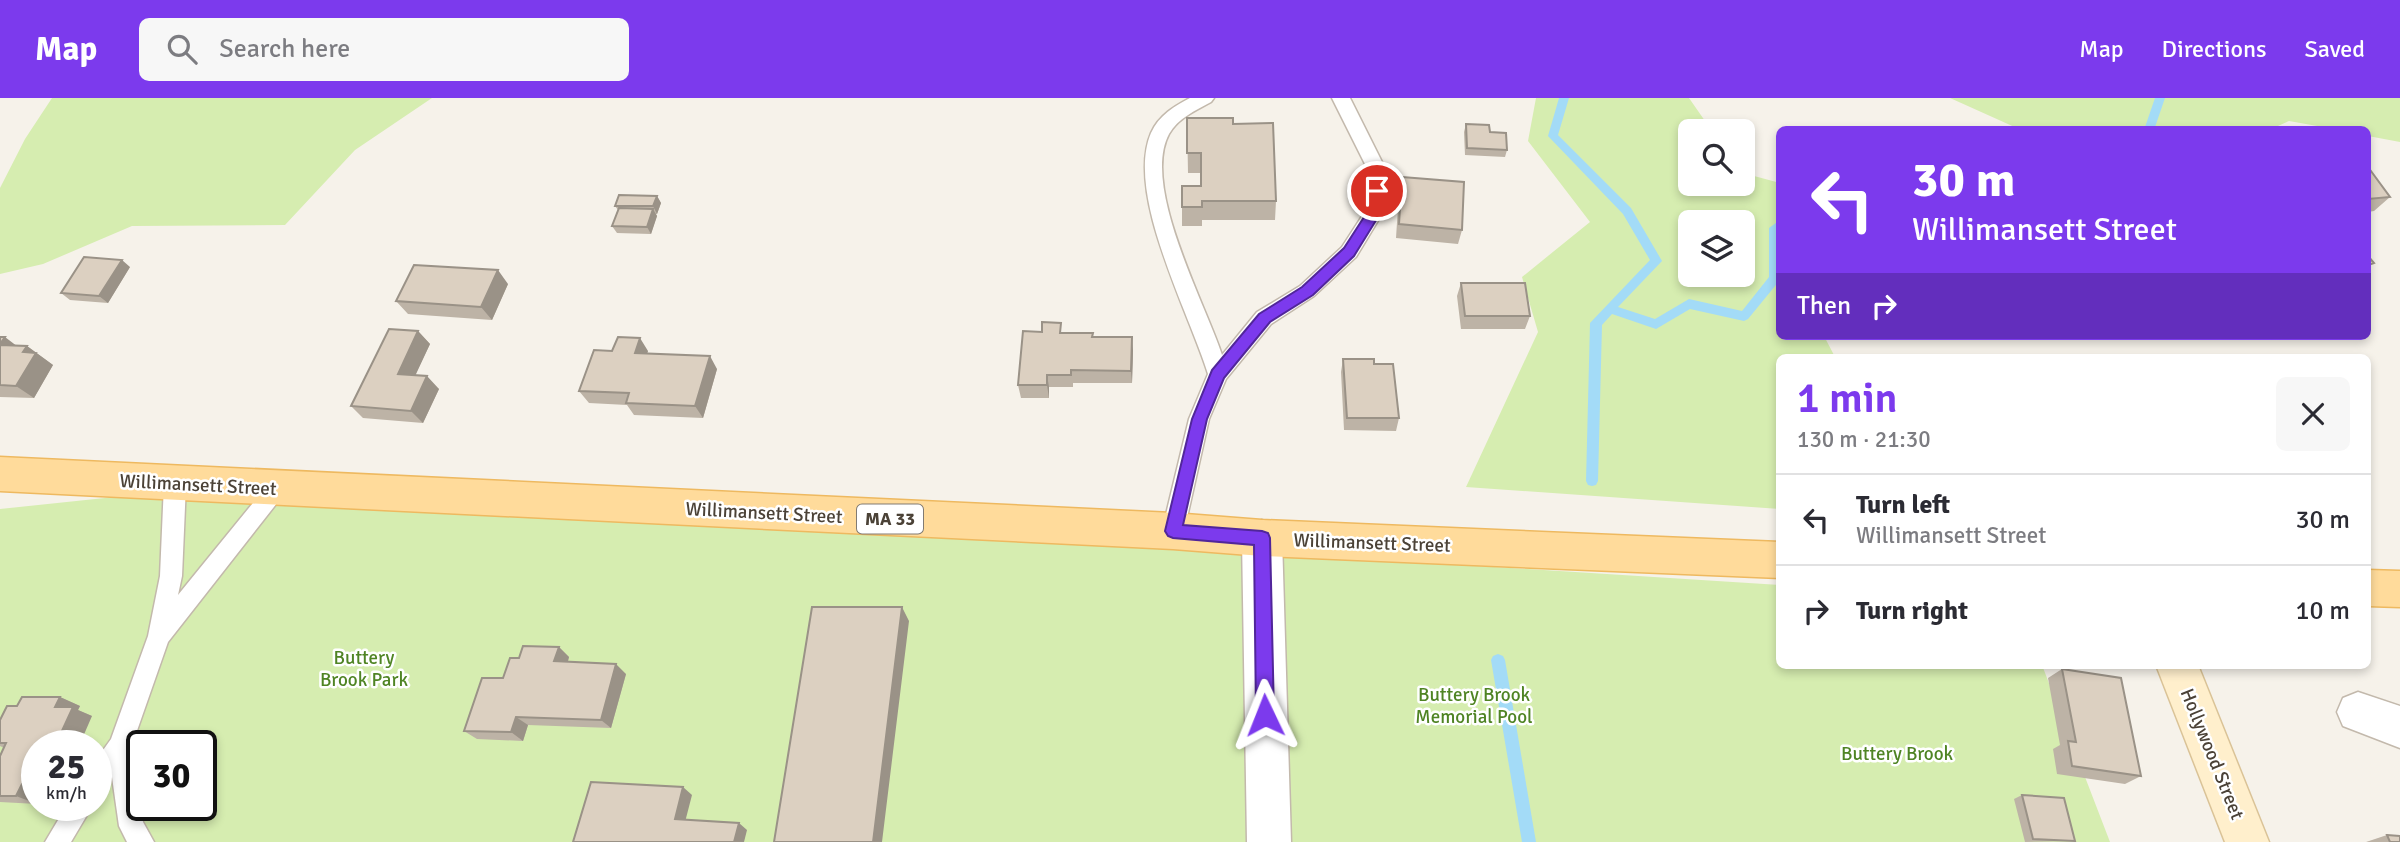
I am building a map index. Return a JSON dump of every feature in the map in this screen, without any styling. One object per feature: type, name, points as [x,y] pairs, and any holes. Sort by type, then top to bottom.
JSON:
[{"type":"main road","name":"Willimansett Street","points":[[0,474],[1173,531],[1262,538],[1776,561]]},
{"type":"main road","points":[[2371,588],[2400,589]]},
{"type":"street","points":[[1262,538],[1269,842]]},
{"type":"street","name":"Hollywood Street","points":[[2179,669],[2247,842]]},
{"type":"street","points":[[2358,712],[2400,727]]},
{"type":"lane","points":[[1205,98],[1175,114],[1160,133],[1154,155],[1155,189],[1171,253],[1205,333],[1217,374]]},
{"type":"lane","points":[[1173,531],[1199,419],[1217,374],[1264,318],[1307,291],[1349,252],[1373,214],[1377,191],[1375,166],[1341,98]]},
{"type":"lane","points":[[112,757],[120,745],[159,636],[172,576],[175,484]]},
{"type":"lane","points":[[159,636],[277,489]]},
{"type":"lane","points":[[120,745],[131,826],[142,842]]},
{"type":"lane","points":[[57,842],[71,821]]},
{"type":"green space","points":[[52,98],[432,98],[355,150],[285,225],[132,226],[43,264],[0,274],[0,188],[25,139]]},
{"type":"green space","points":[[1536,98],[1689,98],[1704,119],[1678,119],[1678,196],[1755,196],[1755,176],[1776,182],[1776,340],[1826,340],[1833,354],[1776,354],[1776,509],[1466,487],[1538,332],[1522,277],[1590,222],[1528,141]]},
{"type":"green space","points":[[1950,98],[2400,98],[2400,142],[2371,137],[2371,126],[2317,126],[2289,121],[2278,126],[2012,126]]},
{"type":"green space","name":"Buttery Brook Park","points":[[219,486],[1776,585],[1776,669],[2044,669],[2110,842],[0,842],[0,509]]},
{"type":"building","points":[[1187,118],[1233,118],[1233,124],[1273,123],[1276,201],[1202,201],[1202,207],[1182,207],[1182,186],[1201,186],[1201,153],[1187,153]]},
{"type":"building","points":[[1466,124],[1489,125],[1490,132],[1506,133],[1507,150],[1467,148]]},
{"type":"building","points":[[2371,171],[2390,197],[2371,199]]},
{"type":"building","points":[[1402,177],[1464,182],[1462,230],[1399,224]]},
{"type":"building","points":[[619,195],[657,196],[653,206],[615,206]]},
{"type":"building","points":[[619,208],[653,209],[647,227],[612,226]]},
{"type":"building","points":[[84,257],[122,260],[99,296],[61,293]]},
{"type":"building","points":[[414,265],[498,270],[481,307],[396,301]]},
{"type":"building","points":[[1461,283],[1525,283],[1530,316],[1465,316]]},
{"type":"building","points":[[1042,322],[1061,323],[1060,333],[1093,333],[1092,337],[1132,337],[1131,371],[1071,370],[1071,375],[1047,375],[1047,385],[1018,385],[1023,331],[1042,332]]},
{"type":"building","points":[[389,329],[418,331],[398,374],[427,376],[411,411],[351,406]]},
{"type":"building","points":[[618,337],[640,338],[635,353],[710,356],[695,406],[626,403],[629,393],[579,391],[594,350],[612,351]]},
{"type":"building","points":[[0,345],[27,346],[23,352],[36,353],[16,386],[0,385]]},
{"type":"building","points":[[1343,359],[1374,359],[1374,364],[1393,364],[1399,418],[1347,418]]},
{"type":"building","points":[[812,607],[902,607],[873,842],[774,842]]},
{"type":"building","points":[[523,646],[559,647],[554,661],[616,664],[601,720],[516,717],[511,732],[464,731],[482,678],[503,678],[510,658],[519,658]]},
{"type":"building","points":[[2062,669],[2121,678],[2141,776],[2072,766],[2068,741],[2076,742]]},
{"type":"building","points":[[22,697],[60,697],[55,707],[73,707],[62,730],[21,730],[21,786],[16,796],[0,796],[0,756],[6,743],[0,743],[0,720],[7,706],[17,706]]},
{"type":"building","points":[[591,782],[683,787],[675,819],[739,823],[734,842],[573,842]]},
{"type":"building","points":[[2022,795],[2064,798],[2075,841],[2033,839]]},
{"type":"building","points":[[2387,835],[2400,836],[2400,842],[2390,842]]},
{"type":"waterway","points":[[1564,98],[1553,136],[1627,211],[1656,261],[1596,323],[1592,481]]},
{"type":"waterway","points":[[2150,126],[2160,98]]},
{"type":"waterway","points":[[1610,309],[1656,324],[1689,304],[1744,316],[1775,278],[1776,227]]},
{"type":"waterway","points":[[1498,660],[1529,842]]},
{"type":"route","points":[[1265,715],[1262,538],[1173,531],[1199,419],[1217,374],[1264,318],[1307,291],[1349,252],[1373,214],[1377,191]]},
{"type":"park label","name":"Buttery Brook Memorial Pool","points":[[1474,706]]},
{"type":"park label","name":"Buttery Brook","points":[[1897,754]]}]
